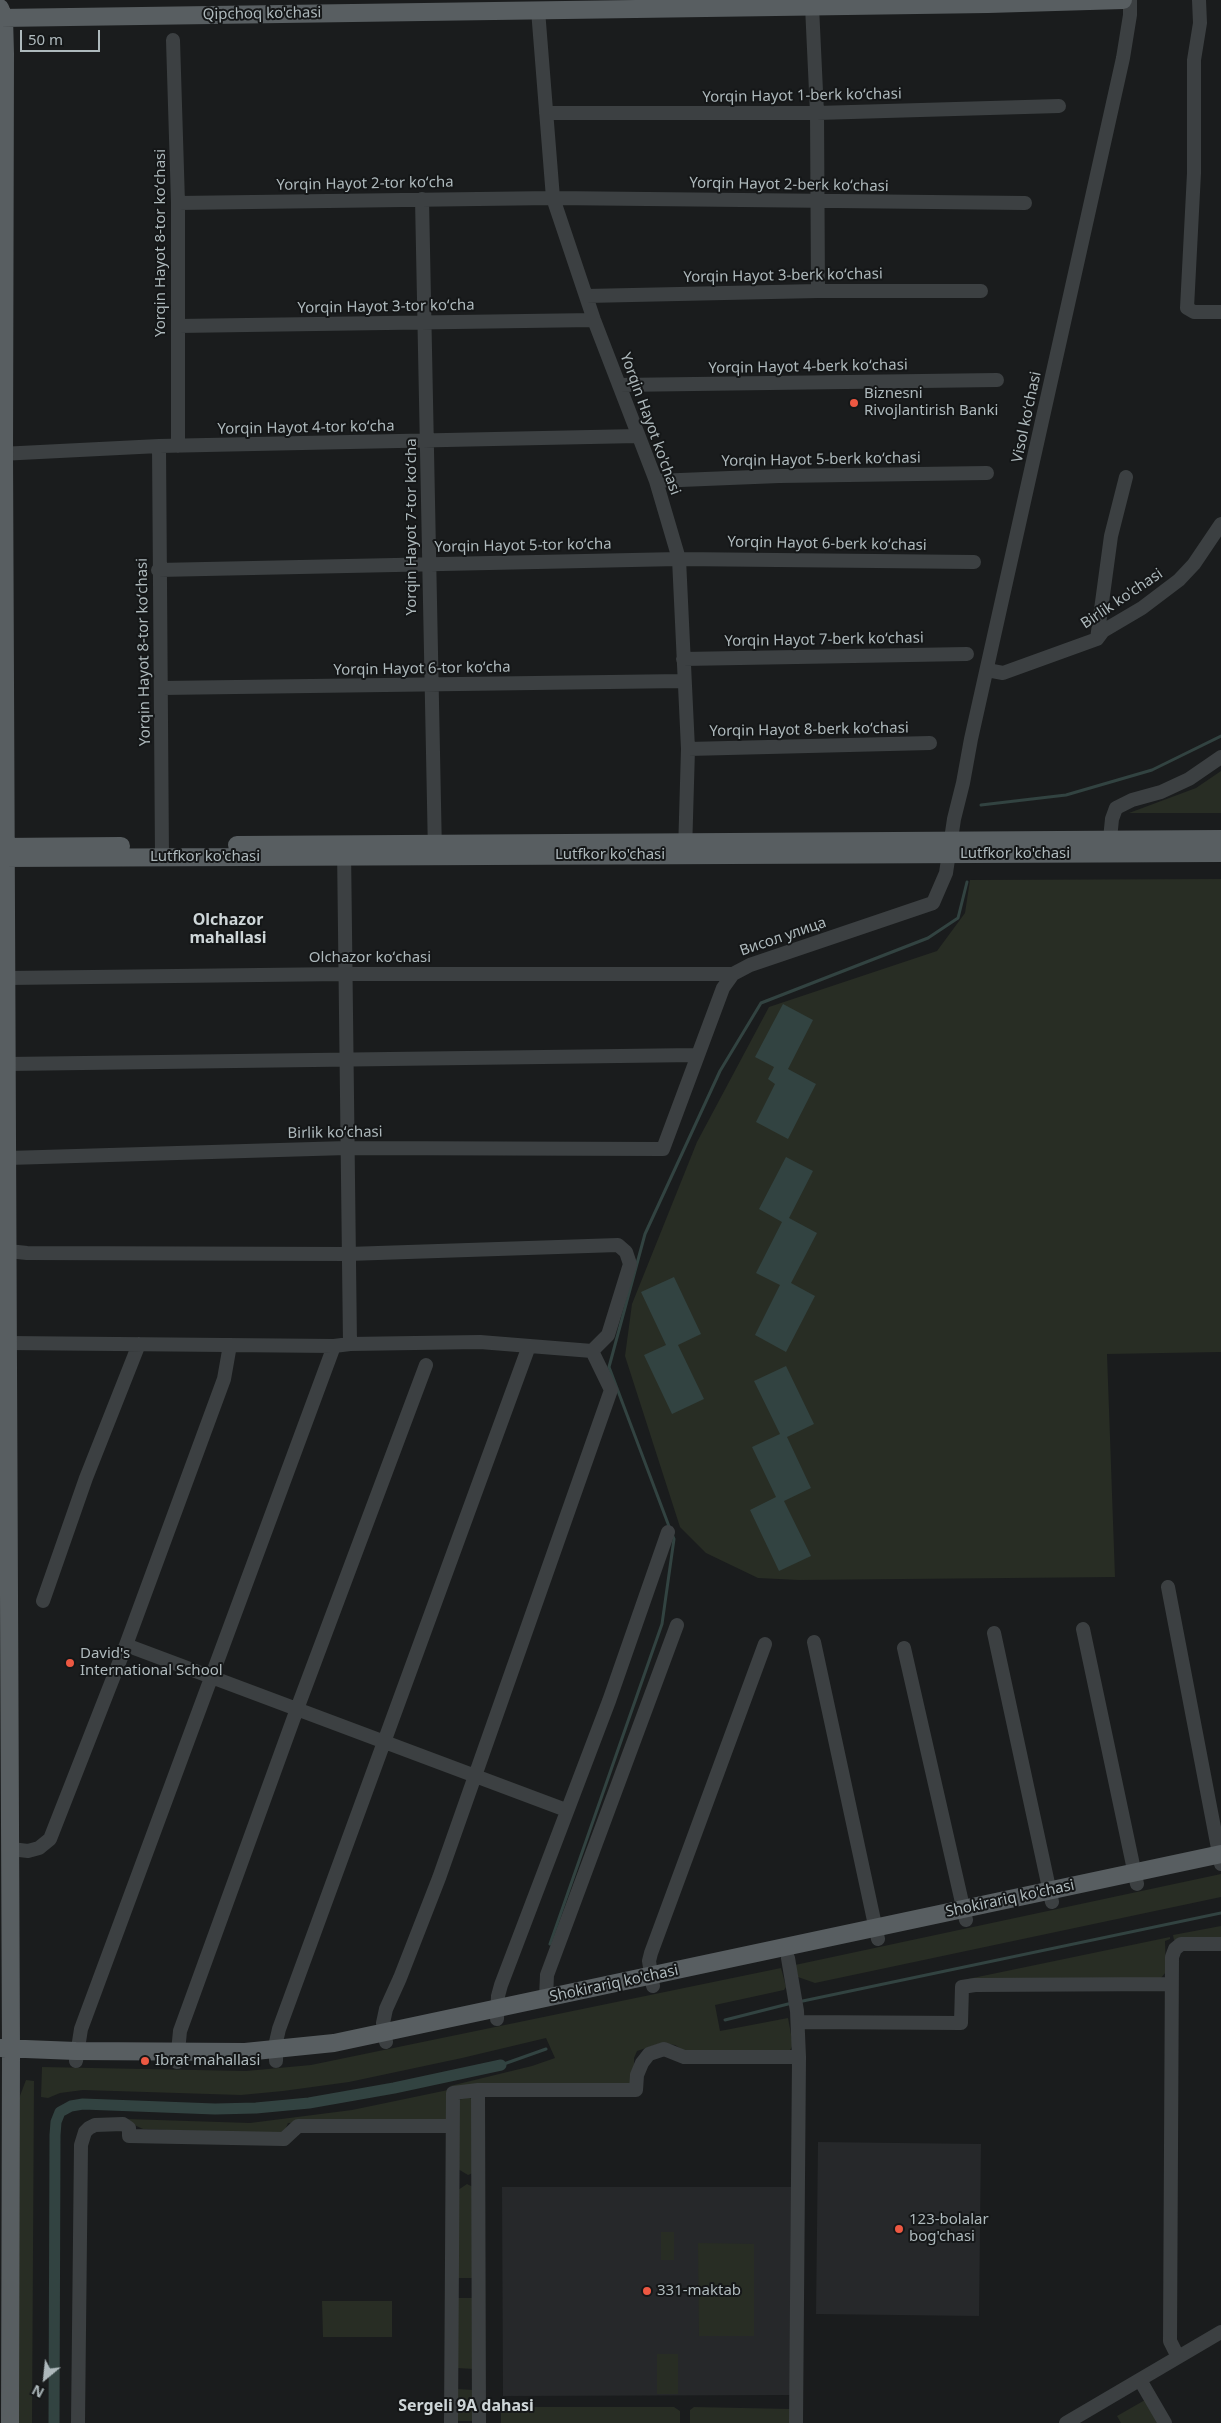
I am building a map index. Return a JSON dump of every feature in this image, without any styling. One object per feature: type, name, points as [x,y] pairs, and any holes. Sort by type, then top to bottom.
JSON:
[{"type":"main road","name":"Qipchoq ko'chasi","points":[[1,14],[538,10],[683,4],[812,6],[861,3],[1124,0]]},
{"type":"main road","points":[[1,14],[3,853],[7,978],[3,998],[7,1064],[5,1152],[8,1251],[8,1342],[4,1484],[4,2275],[6,2418]]},
{"type":"main road","name":"Lutfkor ko'chasi","points":[[950,847],[1110,839],[1221,839]]},
{"type":"main road","name":"Lutfkor ko'chasi","points":[[3,853],[950,847],[1221,853]]},
{"type":"main road","name":"Shokirariq ko'chasi","points":[[4,2053],[177,2057],[244,2063],[276,2056],[315,2056],[385,2037],[1220,1860]]},
{"type":"main road","name":"Shokirariq ko'chasi","points":[[497,2014],[546,1998],[788,1958],[877,1933]]},
{"type":"main road","points":[[0,2315],[4,2275]]},
{"type":"street","name":"Visol koʻchasi","points":[[950,847],[987,670],[1123,58],[1130,16],[1130,0]]},
{"type":"street","points":[[1200,0],[1200,23],[1194,60],[1194,173],[1187,308],[1194,312],[1221,312]]},
{"type":"street","points":[[812,6],[817,113],[818,291]]},
{"type":"street","name":"Yorqin Hayot ko'chasi","points":[[538,10],[553,198],[594,320],[656,481],[679,559],[683,681],[688,749],[685,849]]},
{"type":"street","name":"Yorqin Hayot 8-tor koʻchasi","points":[[173,40],[178,203],[178,446]]},
{"type":"street","name":"Yorqin Hayot 1-berk koʻchasi","points":[[546,113],[817,113],[1059,106]]},
{"type":"street","name":"Yorqin Hayot 2-tor koʻcha","points":[[178,203],[553,198]]},
{"type":"street","name":"Yorqin Hayot 2-berk koʻchasi","points":[[553,198],[1025,203]]},
{"type":"street","name":"Yorqin Hayot 7-tor koʻcha","points":[[422,199],[428,442],[430,685],[435,850]]},
{"type":"street","name":"Yorqin Hayot 3-berk koʻchasi","points":[[586,296],[818,291],[981,291]]},
{"type":"street","name":"Yorqin Hayot 3-tor koʻcha","points":[[178,326],[594,320]]},
{"type":"street","name":"Yorqin Hayot 4-berk koʻchasi","points":[[619,385],[997,380]]},
{"type":"street","name":"Yorqin Hayot 4-tor koʻcha","points":[[2,454],[159,446],[428,442],[638,436]]},
{"type":"street","name":"Yorqin Hayot 8-tor koʻchasi","points":[[159,446],[158,570],[162,688],[162,851]]},
{"type":"street","name":"Yorqin Hayot 5-berk koʻchasi","points":[[656,481],[789,476],[987,473]]},
{"type":"street","points":[[1097,639],[1111,536],[1126,476]]},
{"type":"street","name":"Birlik ko'chasi","points":[[987,670],[1003,673],[1097,639],[1103,631],[1142,608],[1179,580],[1199,557],[1221,524]]},
{"type":"street","name":"Yorqin Hayot 5-tor koʻcha","points":[[158,570],[679,559]]},
{"type":"street","name":"Yorqin Hayot 6-berk koʻchasi","points":[[679,559],[974,562]]},
{"type":"street","name":"Yorqin Hayot 7-berk koʻchasi","points":[[683,659],[967,654]]},
{"type":"street","name":"Yorqin Hayot 6-tor koʻcha","points":[[162,688],[683,681]]},
{"type":"street","name":"Yorqin Hayot 8-berk koʻchasi","points":[[688,749],[930,743]]},
{"type":"street","points":[[1110,839],[1112,819],[1116,808],[1132,800],[1161,792],[1189,780],[1221,757]]},
{"type":"street","name":"Висол улица","points":[[663,1149],[696,1055],[723,988],[733,974],[750,964],[928,906],[933,903],[938,893],[950,847]]},
{"type":"street","points":[[344,851],[345,1062],[350,1344]]},
{"type":"street","name":"Olchazor koʻchasi","points":[[7,978],[344,974],[733,974]]},
{"type":"street","points":[[7,1064],[345,1062],[696,1055]]},
{"type":"street","name":"Birlik koʻchasi","points":[[5,1152],[347,1148],[663,1149]]},
{"type":"street","points":[[8,1251],[27,1253],[348,1254],[618,1244],[626,1252],[630,1264],[608,1335],[592,1351],[480,1342],[350,1344],[334,1346],[8,1342]]},
{"type":"street","points":[[43,1601],[86,1478],[140,1344]]},
{"type":"street","points":[[5,1843],[28,1850],[40,1848],[50,1839],[126,1645],[224,1378],[230,1345]]},
{"type":"street","points":[[76,2056],[81,2029],[213,1678],[334,1346]]},
{"type":"street","points":[[276,2056],[279,2029],[386,1742],[529,1346]]},
{"type":"street","points":[[385,2037],[383,2023],[386,2008],[400,1978],[439,1878],[612,1390],[592,1351]]},
{"type":"street","points":[[177,2057],[180,2031],[297,1709],[426,1365]]},
{"type":"street","points":[[497,2014],[501,1986],[566,1810],[609,1701],[668,1532]]},
{"type":"street","points":[[1168,1587],[1220,1860]]},
{"type":"street","points":[[546,1998],[547,1975],[677,1626]]},
{"type":"street","points":[[1083,1629],[1136,1878]]},
{"type":"street","points":[[994,1633],[1050,1897]]},
{"type":"street","points":[[814,1642],[877,1933]]},
{"type":"street","points":[[652,1981],[649,1962],[651,1953],[765,1644]]},
{"type":"street","points":[[126,1645],[566,1810]]},
{"type":"street","points":[[904,1648],[965,1915]]},
{"type":"street","points":[[1178,2358],[1170,2341],[1172,1956],[1181,1944],[1221,1944]]},
{"type":"street","points":[[788,1958],[798,2016],[799,2056],[796,2423]]},
{"type":"street","points":[[798,2016],[961,2024],[962,1982],[1171,1984]]},
{"type":"street","points":[[451,2423],[453,2093],[478,2090],[636,2090],[637,2075],[642,2063],[649,2054],[664,2049],[684,2057],[799,2056]]},
{"type":"street","points":[[478,2090],[480,2189],[479,2423]]},
{"type":"street","points":[[78,2423],[81,2145],[85,2132],[89,2128],[123,2124],[129,2128],[129,2136],[284,2139],[298,2126],[452,2126]]},
{"type":"street","points":[[1066,2423],[1221,2332]]},
{"type":"street","points":[[1140,2380],[1165,2423]]},
{"type":"shaded area","points":[[1221,771],[1221,813],[1129,813],[1196,788]]},
{"type":"shaded area","points":[[1221,879],[1221,1352],[1107,1354],[1115,1577],[799,1580],[758,1578],[706,1553],[680,1527],[625,1356],[632,1304],[697,1142],[769,1007],[937,951],[965,913],[970,880]]},
{"type":"shaded area","points":[[783,1004],[813,1020],[788,1069],[816,1084],[788,1139],[756,1122],[775,1084],[768,1079],[774,1067],[755,1057]]},
{"type":"shaded area","points":[[786,1157],[813,1171],[789,1218],[817,1233],[791,1283],[815,1296],[786,1352],[755,1335],[780,1285],[756,1273],[782,1222],[759,1209]]},
{"type":"shaded area","points":[[674,1277],[701,1334],[678,1345],[704,1399],[672,1414],[644,1355],[666,1345],[641,1292]]},
{"type":"shaded area","points":[[786,1366],[814,1424],[787,1437],[811,1488],[784,1501],[811,1556],[779,1571],[750,1510],[776,1497],[752,1447],[780,1434],[754,1381]]},
{"type":"shaded area","points":[[1221,1874],[1221,1897],[815,1983],[798,1977],[795,1965]]},
{"type":"shaded area","points":[[1221,1926],[1221,1940],[1174,1940],[1173,1935]]},
{"type":"shaded area","points":[[1170,1937],[1170,1939],[1165,1941],[1166,1972],[1161,1978],[1154,1980],[968,1979]]},
{"type":"shaded area","points":[[781,1968],[786,1987],[784,1990],[715,2005],[720,2031],[788,2018],[793,2045],[790,2050],[781,2053],[762,2050],[688,2053],[675,2045],[661,2043],[637,2051],[634,2058],[634,2080],[626,2086],[450,2086],[532,2066],[555,2058],[546,2038],[349,2082],[283,2091],[241,2095],[83,2090],[60,2093],[48,2098],[41,2097],[42,2067],[246,2071],[311,2065]]},
{"type":"shaded area","points":[[26,2080],[34,2081],[32,2423],[16,2423],[18,2101]]},
{"type":"shaded area","points":[[448,2090],[446,2120],[288,2123],[283,2135],[143,2129],[130,2123],[127,2119],[250,2123],[352,2110]]},
{"type":"shaded area","points":[[469,2097],[473,2100],[473,2173],[468,2175],[458,2169],[459,2100]]},
{"type":"shaded area","name":"123-bolalar bog'chasi","points":[[818,2142],[981,2144],[979,2316],[816,2314]]},
{"type":"shaded area","points":[[467,2184],[473,2187],[474,2278],[457,2278],[458,2190]]},
{"type":"shaded area","name":"331-maktab","points":[[502,2187],[792,2187],[793,2395],[503,2396]]},
{"type":"shaded area","points":[[661,2232],[674,2232],[674,2260],[661,2260]]},
{"type":"shaded area","points":[[698,2243],[754,2244],[754,2336],[699,2336]]},
{"type":"shaded area","points":[[457,2298],[474,2298],[474,2369],[457,2368]]},
{"type":"shaded area","points":[[322,2301],[392,2301],[392,2337],[323,2337]]},
{"type":"shaded area","points":[[657,2354],[678,2354],[678,2394],[657,2394]]},
{"type":"shaded area","points":[[457,2389],[474,2390],[474,2421],[457,2421]]},
{"type":"shaded area","points":[[1145,2400],[1158,2423],[1121,2423],[1117,2416]]},
{"type":"shaded area","points":[[501,2407],[674,2407],[680,2411],[680,2423],[501,2423]]},
{"type":"shaded area","points":[[694,2407],[791,2409],[791,2423],[690,2423],[690,2410]]},
{"type":"waterway","points":[[981,805],[1066,795],[1152,770],[1221,736]]},
{"type":"waterway","points":[[670,1529],[609,1367],[645,1234],[720,1071],[761,1003],[928,938],[958,918],[967,882]]},
{"type":"waterway","points":[[550,1944],[662,1624],[674,1539],[672,1534]]},
{"type":"waterway","points":[[798,2002],[1221,1913]]},
{"type":"waterway","points":[[725,2020],[792,2003]]},
{"type":"waterway","points":[[501,2065],[546,2049]]},
{"type":"waterway","points":[[54,2423],[55,2135],[56,2122],[60,2112],[71,2106],[83,2104],[215,2109],[256,2108],[309,2103],[394,2088],[501,2065]]},
{"type":"place","name":"Biznesni Rivojlantirish Banki","points":[[854,403]]},
{"type":"place","name":"David's International School","points":[[70,1663]]},
{"type":"place","name":"Ibrat mahallasi","points":[[145,2061]]},
{"type":"place","name":"123-bolalar bog'chasi","points":[[899,2229]]},
{"type":"place","name":"331-maktab","points":[[647,2291]]},
{"type":"district","name":"Olchazor mahallasi","points":[[228,929]]},
{"type":"district","name":"Sergeli 9A dahasi","points":[[466,2406]]}]
